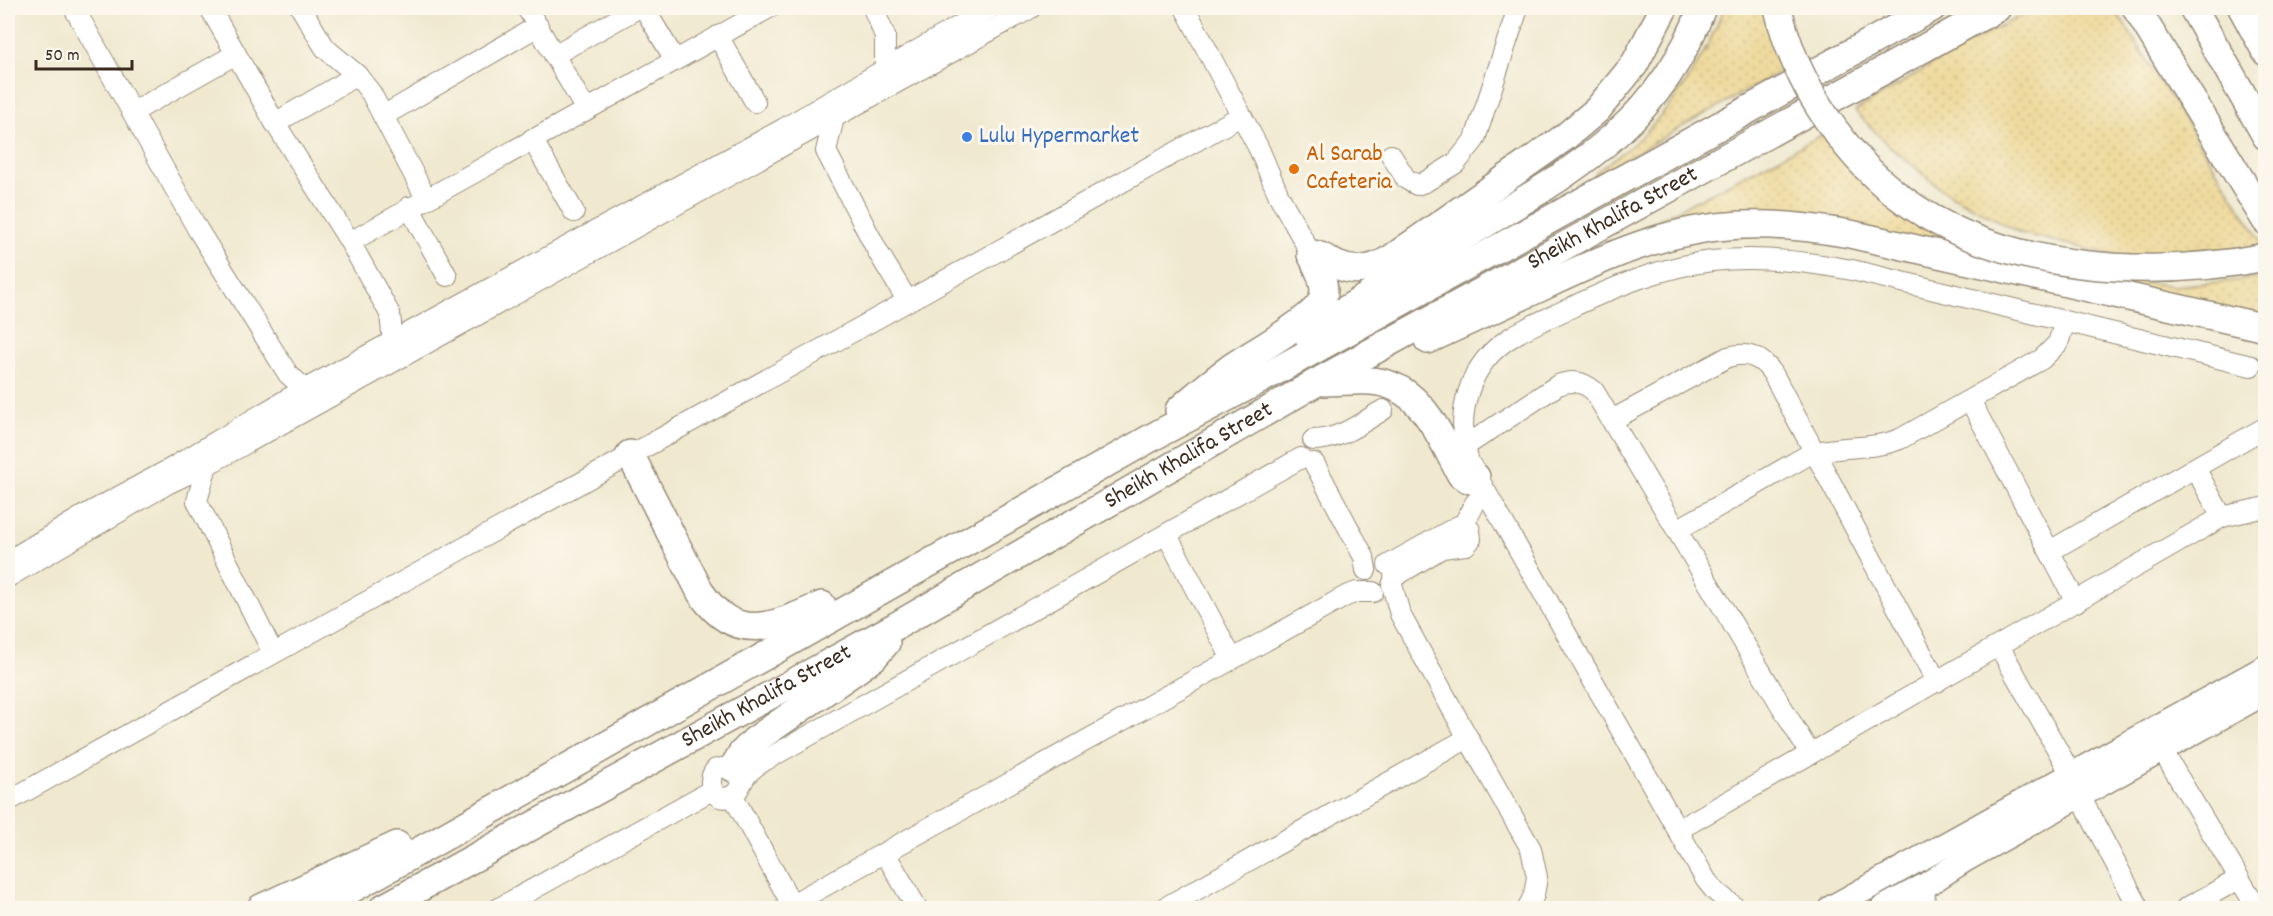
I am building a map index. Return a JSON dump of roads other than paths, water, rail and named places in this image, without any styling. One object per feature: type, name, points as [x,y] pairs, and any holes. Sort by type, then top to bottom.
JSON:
[{"type":"highway","points":[[1311,254],[1352,270],[1368,269],[1385,263],[1582,124],[1611,95],[1634,65],[1664,8]]},
{"type":"highway","points":[[1437,253],[1459,229],[1568,148],[1613,110],[1636,83],[1650,61],[1676,8]]},
{"type":"highway","points":[[1267,376],[1281,356],[1298,340],[1567,174],[1612,139],[1633,120],[1671,70],[1702,8]]},
{"type":"highway","points":[[1778,8],[1786,41],[1798,71],[1839,136],[1854,155],[1887,188],[1926,215],[1947,226],[2025,253],[2104,267],[2174,268],[2265,257]]},
{"type":"highway","name":"Sheikh Khalifa Street","points":[[318,909],[1158,434],[1932,8]]},
{"type":"highway","name":"Sheikh Khalifa Street","points":[[382,909],[896,626],[1317,382],[1997,8]]},
{"type":"highway","points":[[2136,8],[2265,221]]},
{"type":"highway","points":[[2193,8],[2265,136]]},
{"type":"highway","points":[[2242,8],[2265,52]]},
{"type":"highway","points":[[1356,361],[1379,360],[1400,354],[1620,251],[1662,237],[1728,225],[1792,226],[1850,234],[2265,328]]},
{"type":"highway","points":[[1158,434],[1172,417],[1216,379],[1304,320],[1315,310],[1323,298],[1324,290],[1321,276],[1311,254]]},
{"type":"highway","points":[[1317,382],[1371,381],[1394,386],[1404,391],[1422,407],[1461,475],[1481,485]]},
{"type":"highway","points":[[630,454],[701,593],[717,613],[729,621],[742,626],[771,626],[836,599],[866,598]]},
{"type":"highway","points":[[735,782],[742,753],[755,740],[874,657],[896,626]]},
{"type":"highway","points":[[261,909],[441,824],[606,734],[634,729]]},
{"type":"main road","points":[[1888,908],[1924,897],[1966,859],[2076,785],[2265,667]]},
{"type":"main road","points":[[1831,909],[2076,785],[2162,750],[2265,692]]},
{"type":"street","points":[[74,8],[198,230],[288,374],[297,394]]},
{"type":"street","points":[[210,8],[275,123],[350,242],[390,314],[393,342]]},
{"type":"street","points":[[301,8],[325,48],[357,75],[371,93],[383,116],[447,276]]},
{"type":"street","points":[[527,8],[586,110]]},
{"type":"street","points":[[554,55],[638,8]]},
{"type":"street","points":[[644,8],[675,60]]},
{"type":"street","points":[[350,242],[718,36],[738,15],[769,8]]},
{"type":"street","points":[[873,8],[885,36],[885,68]]},
{"type":"street","points":[[8,577],[167,484],[297,394],[783,129],[910,53],[967,14],[989,8]]},
{"type":"street","points":[[8,561],[83,516],[203,458],[834,118],[1031,8]]},
{"type":"street","points":[[1185,8],[1259,149],[1279,196],[1311,254]]},
{"type":"street","points":[[1391,155],[1406,179],[1417,185],[1448,169],[1464,156],[1479,129],[1518,8]]},
{"type":"street","points":[[383,116],[538,26]]},
{"type":"street","points":[[718,36],[755,102]]},
{"type":"street","points":[[885,36],[910,53]]},
{"type":"street","points":[[133,112],[236,54]]},
{"type":"street","points":[[275,123],[357,75]]},
{"type":"street","points":[[8,801],[1241,116]]},
{"type":"street","points":[[834,118],[826,151],[878,252],[907,300]]},
{"type":"street","points":[[532,139],[574,212]]},
{"type":"street","points":[[791,141],[826,151]]},
{"type":"street","points":[[1714,909],[1706,880],[1481,485],[1464,447],[1462,431],[1465,399],[1478,369],[1500,345],[1527,328],[1624,283],[1680,267],[1714,261],[1760,259],[1818,264],[1864,273],[2251,366]]},
{"type":"street","points":[[390,314],[416,329]]},
{"type":"street","points":[[1677,530],[1815,453],[1890,443],[2048,354],[2058,343],[2065,322]]},
{"type":"street","points":[[1612,420],[1728,357],[1745,354],[1761,360],[1768,366],[1937,682]]},
{"type":"street","points":[[1464,447],[1566,382],[1581,383],[1594,391],[1810,754]]},
{"type":"street","points":[[1970,400],[2076,602]]},
{"type":"street","points":[[1383,410],[1312,454],[764,761],[735,782],[719,796],[712,790],[710,779],[716,769],[727,766],[735,782],[788,907],[1346,596],[1385,582],[1442,548],[1470,543],[1472,534],[1463,526],[1481,485]]},
{"type":"street","points":[[2050,551],[2265,427]]},
{"type":"street","points":[[1312,454],[1364,557],[1366,572]]},
{"type":"street","points":[[203,458],[197,501],[273,653]]},
{"type":"street","points":[[2195,468],[2222,517]]},
{"type":"street","points":[[167,484],[181,495],[197,501]]},
{"type":"street","points":[[1678,830],[2222,517],[2265,507]]},
{"type":"street","points":[[1167,535],[1232,659]]},
{"type":"street","points":[[1346,596],[1366,572],[1378,563],[1400,614],[1468,738],[1543,866],[1545,876],[1543,896],[1537,909]]},
{"type":"street","points":[[1999,646],[2076,785],[2139,909]]},
{"type":"street","points":[[1164,909],[1468,738]]},
{"type":"street","points":[[2162,750],[2257,909]]},
{"type":"street","points":[[499,909],[712,790]]},
{"type":"street","points":[[1528,909],[1534,896],[1537,877],[1532,849]]},
{"type":"street","points":[[885,853],[917,909]]},
{"type":"street","points":[[2186,909],[2239,879]]},
{"type":"street","points":[[1706,880],[1736,909]]},
{"type":"place","name":"Lulu Hypermarket","points":[[967,137]]},
{"type":"place","name":"Al Sarab Cafeteria","points":[[1294,169]]}]
